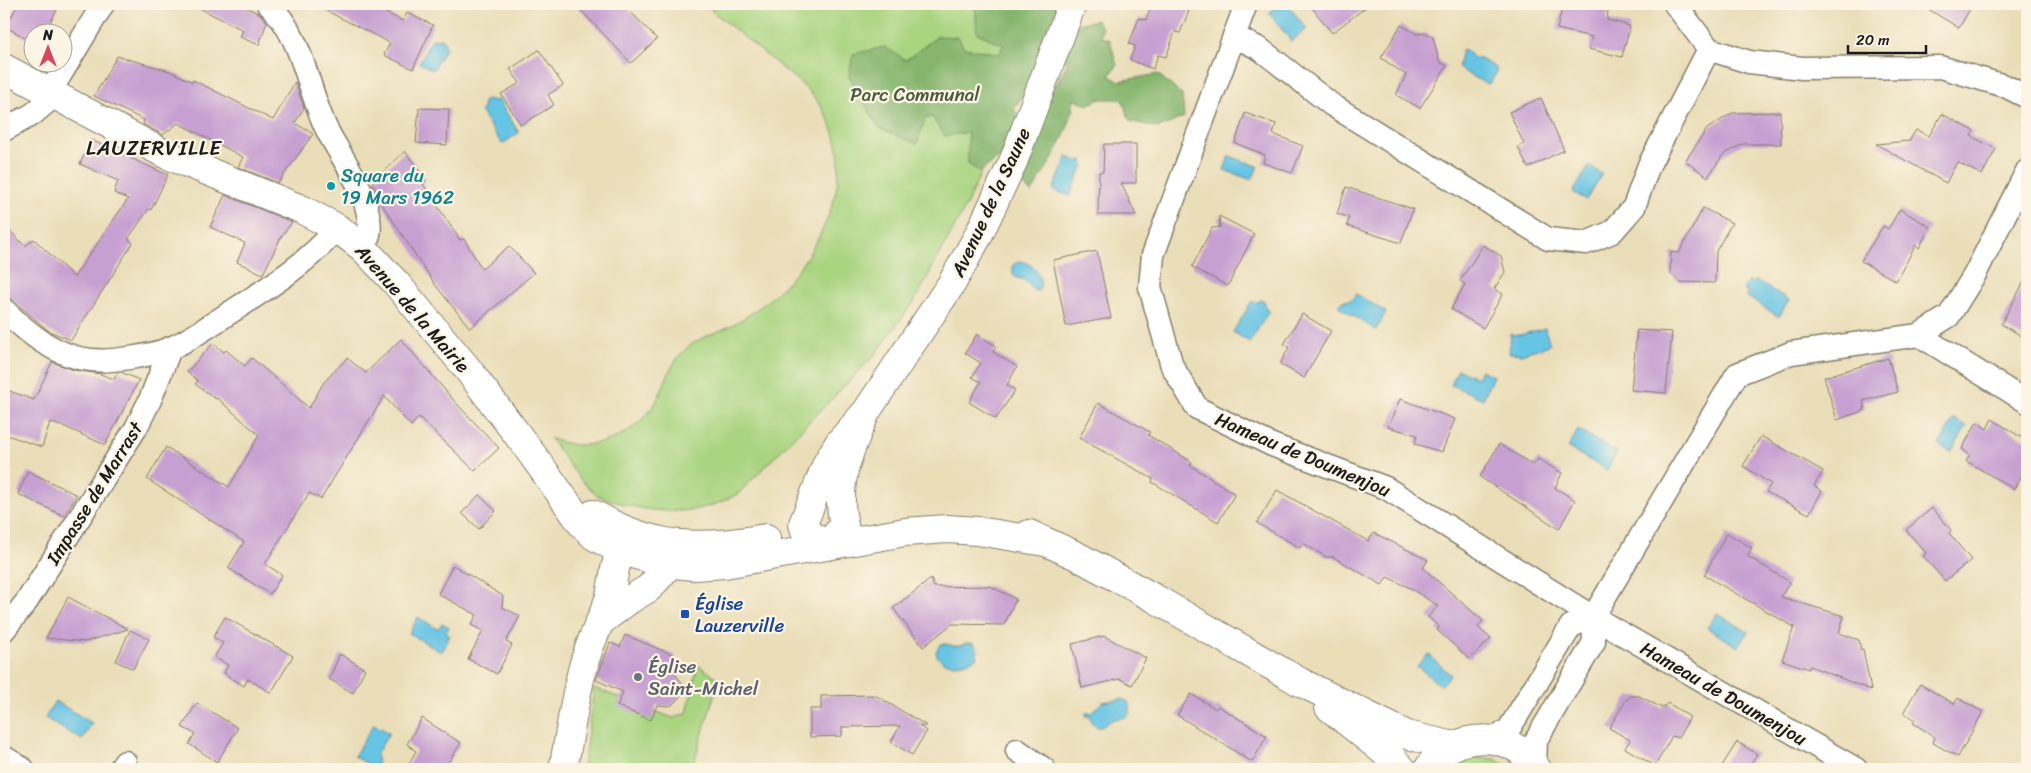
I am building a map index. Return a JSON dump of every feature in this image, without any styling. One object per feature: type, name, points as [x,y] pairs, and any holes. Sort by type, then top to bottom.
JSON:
[{"type":"street","points":[[4,130],[33,114],[46,103],[50,92],[103,4]]},
{"type":"street","points":[[268,4],[278,13],[291,36],[327,130],[344,157],[363,199],[369,219],[370,237],[363,248]]},
{"type":"street","name":"Avenue de la Saune","points":[[805,531],[802,524],[826,463],[839,443],[866,412],[952,283],[978,236],[1012,162],[1072,4]]},
{"type":"street","name":"Hameau de Doumenjou","points":[[1246,4],[1153,255],[1150,287],[1172,366],[1197,408],[1272,445],[1386,488],[1593,617],[1856,769]]},
{"type":"street","points":[[1675,4],[1709,49],[1749,62],[1802,68],[1940,67],[2005,86],[2027,97]]},
{"type":"street","points":[[1234,36],[1260,49],[1332,105],[1548,239],[1586,243],[1612,232],[1634,207],[1649,165],[1709,49]]},
{"type":"street","name":"Avenue de la Mairie","points":[[4,68],[165,154],[301,209],[336,228],[363,248],[396,283],[466,367],[564,497],[582,524],[594,536],[621,551],[659,552]]},
{"type":"street","points":[[1536,768],[1536,740],[1594,642],[1593,617],[1737,374],[1791,354],[1919,335],[1949,316],[1975,274],[2027,171]]},
{"type":"street","points":[[4,310],[28,333],[72,356],[92,360],[116,360],[170,349],[255,297],[301,262],[329,238],[336,228]]},
{"type":"street","points":[[1919,335],[2027,402]]},
{"type":"street","name":"Impasse de Marrast","points":[[4,630],[27,600],[136,428],[150,400],[170,349]]},
{"type":"street","name":"Avenue de la Saune","points":[[836,536],[840,489],[845,466],[866,412]]},
{"type":"street","name":"Avenue de la Mairie","points":[[564,497],[659,552]]},
{"type":"street","points":[[659,552],[694,566],[725,564],[836,536],[947,530],[978,531],[1045,542],[1076,556],[1154,598],[1300,682],[1407,734],[1454,746]]},
{"type":"street","points":[[659,552],[695,546],[737,543],[805,531],[836,536]]},
{"type":"street","points":[[563,769],[583,667],[601,621],[612,587],[613,572],[621,551]]},
{"type":"street","points":[[601,621],[649,588],[664,571],[659,552]]},
{"type":"street","points":[[1493,740],[1509,729],[1571,626],[1593,617]]},
{"type":"street","points":[[1300,682],[1356,731],[1392,758],[1402,769]]},
{"type":"street","points":[[1428,769],[1441,754],[1454,746],[1480,739],[1493,740],[1517,748],[1536,768]]},
{"type":"street","points":[[1017,750],[1044,769]]},
{"type":"street","points":[[4,758],[23,769]]},
{"type":"green space","name":"Parc Communal","points":[[715,4],[1048,4],[991,149],[967,204],[914,302],[874,356],[739,493],[725,501],[710,506],[679,511],[664,511],[632,506],[603,498],[596,494],[577,475],[550,438],[580,445],[595,444],[610,440],[637,424],[657,400],[681,353],[697,341],[730,326],[757,310],[787,283],[814,245],[825,223],[833,201],[838,178],[838,155],[834,133],[820,105],[798,81],[711,10]]},
{"type":"green space","points":[[975,4],[1065,4],[1031,85],[1014,108],[1022,129],[1041,112],[1067,64],[1062,42],[1080,23],[1097,20],[1102,28],[1101,37],[1110,40],[1117,66],[1109,76],[1119,81],[1158,74],[1182,95],[1184,117],[1159,128],[1130,121],[1122,99],[1100,99],[1087,105],[1074,99],[1073,111],[1064,135],[1031,193],[998,158],[980,172],[968,164],[968,132],[945,136],[932,117],[925,119],[917,144],[879,128],[849,76],[853,54],[885,47],[906,60],[938,36],[958,37],[964,48],[1000,54],[1003,45],[977,33]]},
{"type":"green space","points":[[698,665],[719,679],[692,769],[583,769],[594,688],[673,718],[687,713]]},
{"type":"green space","points":[[1495,759],[1513,769],[1451,769],[1466,760]]},
{"type":"water","points":[[1280,4],[1287,4],[1307,29],[1291,41],[1269,13]]},
{"type":"water","points":[[432,39],[443,39],[446,47],[433,70],[419,63]]},
{"type":"water","points":[[1462,50],[1471,54],[1473,58],[1480,59],[1495,67],[1497,72],[1490,83],[1486,84],[1458,68]]},
{"type":"water","points":[[498,99],[519,133],[502,144],[480,111],[483,109],[484,100],[495,101]]},
{"type":"water","points":[[1229,156],[1258,166],[1252,180],[1224,170]]},
{"type":"water","points":[[1067,157],[1078,161],[1082,160],[1084,167],[1070,196],[1053,190]]},
{"type":"water","points":[[1589,166],[1602,174],[1586,200],[1573,192]]},
{"type":"water","points":[[1019,261],[1029,264],[1037,272],[1040,281],[1038,291],[1033,290],[1025,280],[1013,275],[1013,265]]},
{"type":"water","points":[[1755,280],[1789,300],[1779,317],[1746,296],[1748,293],[1743,290],[1748,281],[1753,283]]},
{"type":"water","points":[[1356,294],[1386,312],[1376,330],[1339,307],[1343,301],[1352,300]]},
{"type":"water","points":[[1261,300],[1265,302],[1266,309],[1269,311],[1250,342],[1233,332],[1252,301],[1255,303]]},
{"type":"water","points":[[1545,328],[1550,345],[1521,354],[1509,353],[1511,334],[1520,335]]},
{"type":"water","points":[[1458,369],[1477,378],[1481,370],[1493,376],[1483,399],[1451,385]]},
{"type":"water","points":[[1954,419],[1967,426],[1951,452],[1939,445]]},
{"type":"water","points":[[1578,430],[1617,452],[1607,470],[1568,448]]},
{"type":"water","points":[[1717,613],[1748,632],[1738,647],[1707,628]]},
{"type":"water","points":[[418,617],[438,629],[442,623],[449,627],[446,633],[450,636],[441,652],[409,633]]},
{"type":"water","points":[[966,643],[974,644],[978,650],[976,658],[959,664],[953,664],[942,661],[938,657],[936,651],[941,644],[960,646]]},
{"type":"water","points":[[1428,654],[1451,675],[1441,686],[1417,666]]},
{"type":"water","points":[[1122,699],[1127,701],[1130,706],[1130,713],[1125,717],[1112,720],[1099,727],[1092,724],[1090,717],[1086,716],[1086,713],[1091,713],[1102,702]]},
{"type":"water","points":[[55,701],[92,723],[82,740],[45,718]]},
{"type":"water","points":[[374,724],[389,733],[376,755],[378,762],[375,768],[354,756]]},
{"type":"building","points":[[18,4],[60,4],[50,22],[22,22],[22,36],[6,27]]},
{"type":"building","points":[[191,4],[240,4],[260,14],[267,22],[259,45],[240,37],[243,30]]},
{"type":"building","points":[[313,4],[367,4],[403,21],[407,13],[433,25],[413,69],[384,55],[390,43]]},
{"type":"building","points":[[575,4],[623,4],[657,39],[631,63]]},
{"type":"building","points":[[1152,4],[1172,4],[1189,11],[1180,33],[1175,32],[1166,57],[1158,55],[1153,69],[1130,60],[1135,46],[1129,44],[1139,18],[1146,20]]},
{"type":"building","points":[[1309,4],[1370,4],[1332,33]]},
{"type":"building","points":[[1563,4],[1583,4],[1608,11],[1607,20],[1630,26],[1622,57],[1589,49],[1592,37],[1557,29]]},
{"type":"building","points":[[1920,4],[1973,4],[1959,28]]},
{"type":"building","points":[[1401,25],[1417,34],[1426,33],[1433,37],[1439,61],[1447,66],[1420,108],[1396,95],[1406,75],[1381,58]]},
{"type":"building","points":[[539,50],[563,85],[548,95],[554,105],[521,125],[501,94],[520,83],[510,69]]},
{"type":"building","points":[[117,56],[170,71],[193,82],[193,80],[273,120],[295,82],[304,108],[295,123],[313,134],[278,183],[238,167],[243,157],[178,123],[163,135],[143,124],[144,120],[94,96]]},
{"type":"building","points":[[1541,98],[1564,150],[1528,168],[1518,147],[1524,144],[1509,112]]},
{"type":"building","points":[[419,108],[449,109],[447,145],[416,143]]},
{"type":"building","points":[[1780,112],[1781,144],[1743,144],[1723,155],[1708,177],[1685,161],[1707,129],[1732,113]]},
{"type":"building","points":[[1245,113],[1276,124],[1273,134],[1303,146],[1292,173],[1263,163],[1265,155],[1235,143]]},
{"type":"building","points":[[1942,114],[1974,131],[1971,136],[1996,149],[1982,175],[1957,162],[1946,183],[1876,144],[1909,141],[1916,130],[1929,136]]},
{"type":"building","points":[[91,140],[168,175],[151,210],[149,209],[128,239],[133,243],[71,340],[49,331],[4,293],[4,225],[25,246],[34,239],[74,277],[128,199],[114,193],[118,181],[80,164]]},
{"type":"building","points":[[1104,144],[1136,144],[1136,183],[1121,183],[1136,215],[1098,215],[1099,172],[1103,172]]},
{"type":"building","points":[[405,151],[426,180],[423,184],[460,240],[464,239],[482,269],[509,246],[534,273],[470,328],[436,286],[383,206],[372,183]]},
{"type":"building","points":[[1346,187],[1413,209],[1401,243],[1347,226],[1349,217],[1337,214]]},
{"type":"building","points":[[225,195],[292,222],[281,237],[263,274],[237,262],[245,243],[210,227]]},
{"type":"building","points":[[1703,208],[1732,223],[1716,251],[1715,283],[1680,282],[1670,273],[1671,252],[1679,253]]},
{"type":"building","points":[[1900,209],[1930,227],[1919,248],[1916,245],[1896,281],[1861,261],[1883,226],[1888,229]]},
{"type":"building","points":[[1219,216],[1254,234],[1228,286],[1192,267],[1212,228],[1220,227]]},
{"type":"building","points":[[1483,245],[1501,256],[1505,272],[1494,289],[1503,294],[1483,328],[1451,309],[1465,284],[1460,281]]},
{"type":"building","points":[[1097,251],[1111,318],[1066,326],[1053,260]]},
{"type":"building","points":[[2027,276],[2027,339],[2001,324]]},
{"type":"building","points":[[1302,314],[1331,331],[1304,378],[1280,364],[1289,347],[1284,344]]},
{"type":"building","points":[[1637,330],[1672,332],[1666,393],[1631,390]]},
{"type":"building","points":[[977,334],[996,346],[993,352],[1017,367],[1007,385],[1015,390],[996,419],[969,402],[981,382],[972,377],[981,363],[965,353]]},
{"type":"building","points":[[401,339],[456,403],[499,448],[475,471],[419,417],[411,426],[384,396],[321,499],[309,493],[265,564],[282,575],[270,594],[228,568],[244,542],[147,479],[166,447],[229,487],[259,435],[217,398],[195,384],[198,381],[187,372],[213,343],[224,352],[226,350],[245,366],[252,358],[309,408],[324,382],[347,358],[366,373]]},
{"type":"building","points":[[1888,358],[1898,392],[1863,401],[1865,410],[1837,420],[1824,377]]},
{"type":"building","points":[[52,362],[74,370],[100,374],[114,379],[117,373],[121,372],[139,380],[105,445],[50,422],[42,447],[4,434],[4,389],[34,400]]},
{"type":"building","points":[[1400,399],[1455,419],[1442,452],[1415,444],[1417,435],[1388,427]]},
{"type":"building","points":[[1098,403],[1150,432],[1148,435],[1192,462],[1190,465],[1235,494],[1218,522],[1152,482],[1153,479],[1079,438]]},
{"type":"building","points":[[1992,419],[2027,441],[2027,466],[2014,489],[1966,461],[1970,455],[1962,449],[1977,422],[1987,429]]},
{"type":"building","points":[[1761,436],[1823,471],[1814,486],[1822,491],[1809,514],[1766,492],[1771,484],[1743,466]]},
{"type":"building","points":[[1499,444],[1533,465],[1538,459],[1562,473],[1555,488],[1575,500],[1559,529],[1480,477]]},
{"type":"building","points":[[28,471],[77,495],[64,516],[18,494]]},
{"type":"building","points":[[1277,490],[1368,541],[1374,533],[1428,560],[1423,568],[1483,621],[1478,627],[1491,639],[1469,659],[1437,630],[1439,627],[1428,617],[1438,606],[1410,588],[1387,577],[1382,585],[1333,557],[1326,557],[1303,543],[1300,548],[1257,523]]},
{"type":"building","points":[[479,495],[496,511],[479,529],[462,513]]},
{"type":"building","points":[[1932,508],[1951,530],[1949,533],[1971,560],[1945,581],[1923,556],[1926,553],[1906,530]]},
{"type":"building","points":[[1727,533],[1752,548],[1747,556],[1790,582],[1781,597],[1844,616],[1839,633],[1859,640],[1861,650],[1863,649],[1871,690],[1810,666],[1809,669],[1782,660],[1794,627],[1704,575]]},
{"type":"building","points":[[453,565],[503,596],[502,607],[520,616],[506,642],[512,645],[497,674],[468,659],[483,631],[471,625],[477,615],[438,594]]},
{"type":"building","points":[[931,579],[934,587],[990,586],[1016,599],[1004,625],[952,624],[923,647],[893,608]]},
{"type":"building","points":[[68,597],[128,629],[85,642],[46,638]]},
{"type":"building","points":[[225,617],[293,656],[271,693],[248,679],[244,686],[224,673],[228,665],[214,657],[223,643],[213,637]]},
{"type":"building","points":[[130,630],[149,639],[133,669],[116,661]]},
{"type":"building","name":"Église Saint-Michel","points":[[625,635],[676,656],[671,668],[682,683],[682,694],[672,705],[657,705],[651,720],[617,706],[623,692],[596,680],[610,643],[620,647]]},
{"type":"building","points":[[1104,636],[1146,658],[1132,685],[1120,679],[1082,688],[1072,644]]},
{"type":"building","points":[[340,654],[365,669],[353,693],[329,679]]},
{"type":"building","points":[[1920,684],[1954,704],[1958,698],[1983,712],[1958,757],[1933,743],[1935,737],[1913,723],[1915,720],[1903,713]]},
{"type":"building","points":[[1191,694],[1216,709],[1218,706],[1267,736],[1252,762],[1177,715]]},
{"type":"building","points":[[875,695],[927,726],[919,726],[927,731],[912,755],[891,742],[900,726],[842,727],[842,736],[810,737],[810,709],[821,709],[821,696]]},
{"type":"building","points":[[1631,696],[1639,696],[1662,708],[1668,703],[1690,717],[1678,738],[1672,736],[1655,766],[1625,748],[1630,740],[1609,728],[1626,700]]},
{"type":"building","points":[[197,703],[238,728],[217,762],[189,744],[195,734],[182,727]]},
{"type":"building","points":[[422,718],[461,743],[444,769],[406,769],[416,751],[407,744]]},
{"type":"building","points":[[1737,742],[1757,754],[1747,769],[1720,769]]},
{"type":"place","name":"Square du 19 Mars 1962","points":[[331,186]]},
{"type":"place","name":"Église Lauzerville","points":[[685,614]]},
{"type":"place","name":"Église Saint-Michel","points":[[638,677]]},
{"type":"district","name":"LAUZERVILLE","points":[[154,148]]}]
